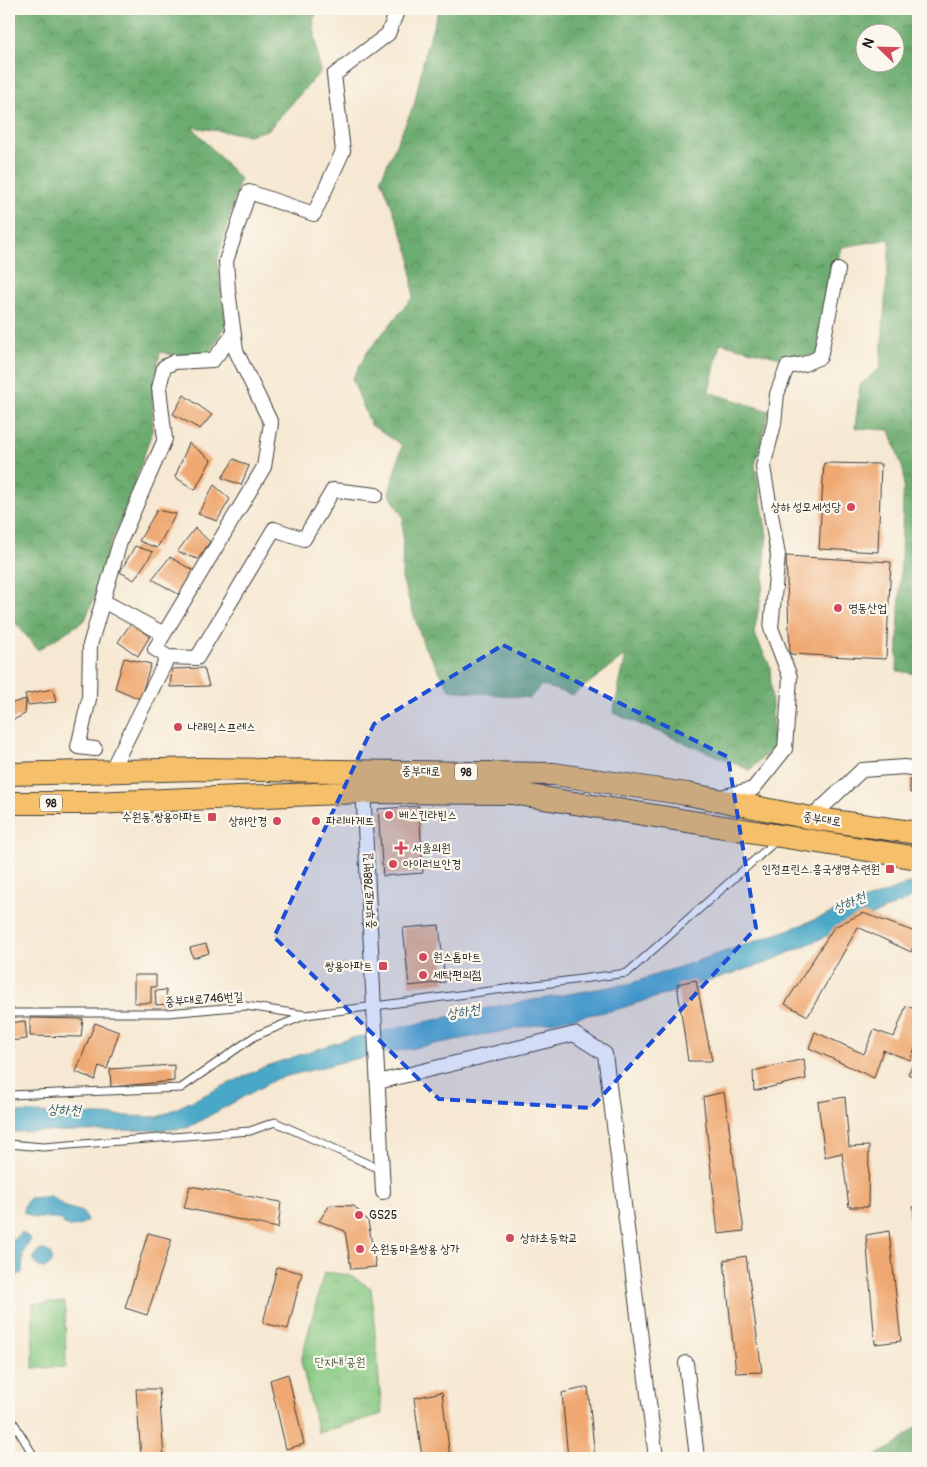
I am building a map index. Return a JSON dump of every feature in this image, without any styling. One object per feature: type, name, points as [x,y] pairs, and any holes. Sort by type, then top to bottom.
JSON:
[{"type":"main road","name":"중부대로","points":[[9,774],[200,769],[554,774],[713,799],[811,818],[918,833]]},
{"type":"main road","name":"중부대로","points":[[9,803],[92,803],[363,792],[512,793],[918,858]]},
{"type":"street","points":[[376,495],[333,490],[304,539],[274,529],[197,658],[168,657],[155,649],[264,467],[271,423],[236,351],[226,260],[249,192],[314,214],[343,151],[334,75],[388,34],[398,9]]},
{"type":"street","points":[[713,799],[753,789],[785,749],[790,677],[771,628],[778,555],[763,467],[774,424],[777,394],[787,367],[804,364],[820,357],[838,270]]},
{"type":"street","points":[[95,749],[78,747],[89,699],[90,645],[120,542],[165,439],[159,388],[164,367],[174,362],[213,360],[234,334]]},
{"type":"street","points":[[103,600],[164,634]]},
{"type":"street","points":[[111,771],[168,657]]},
{"type":"street","points":[[811,818],[862,770],[904,767],[918,769]]},
{"type":"street","name":"중부대로788번길","points":[[362,770],[378,1082]]},
{"type":"street","points":[[753,789],[786,813]]},
{"type":"street","points":[[383,1192],[378,1082],[574,1034],[605,1054],[656,1458]]},
{"type":"street","points":[[686,1363],[697,1458]]},
{"type":"lane","points":[[375,1009],[627,973],[782,835]]},
{"type":"lane","name":"중부대로746번길","points":[[9,1013],[168,1013],[246,1006],[306,1015],[375,1009]]},
{"type":"lane","points":[[9,1095],[180,1088],[255,1036],[306,1015]]},
{"type":"lane","points":[[9,1144],[42,1147],[250,1131],[275,1122],[382,1170]]},
{"type":"lane","points":[[9,1415],[35,1458]]},
{"type":"highlighted area","points":[[503,645],[728,757],[756,928],[591,1108],[439,1099],[274,937],[374,724]]},
{"type":"green space","points":[[9,9],[319,9],[313,20],[320,72],[268,130],[248,135],[192,127],[240,179],[217,262],[226,324],[210,352],[174,355],[160,352],[153,393],[152,432],[130,496],[107,552],[97,591],[85,620],[38,650],[9,615]]},
{"type":"green space","points":[[439,9],[918,9],[918,674],[897,671],[904,473],[890,430],[855,428],[860,385],[880,368],[890,239],[842,247],[817,360],[793,361],[720,343],[709,392],[769,411],[755,465],[767,535],[763,586],[754,633],[770,666],[774,747],[750,770],[613,713],[626,655],[573,695],[541,685],[530,698],[450,690],[424,646],[402,579],[403,517],[389,493],[402,445],[371,425],[352,379],[368,351],[413,297],[410,255],[381,178],[414,105],[427,45]]},
{"type":"green space","name":"단지내 공원","points":[[324,1272],[349,1275],[371,1288],[382,1414],[318,1433],[301,1361]]},
{"type":"green space","points":[[65,1302],[66,1367],[33,1368],[33,1304]]},
{"type":"green space","points":[[918,1425],[918,1458],[872,1458],[897,1444]]},
{"type":"water","points":[[918,880],[918,895],[766,963],[615,1010],[350,1060],[276,1079],[187,1128],[9,1132],[9,1112],[158,1117],[266,1066],[348,1039],[493,1007],[632,983],[785,931]]},
{"type":"water","points":[[51,1196],[66,1207],[83,1212],[87,1221],[79,1226],[68,1227],[56,1218],[34,1218],[24,1213],[24,1205],[29,1198]]},
{"type":"water","points":[[22,1232],[31,1239],[23,1253],[22,1273],[12,1277],[9,1274],[9,1243]]},
{"type":"water","points":[[39,1250],[47,1250],[52,1255],[50,1266],[39,1268],[34,1263],[34,1255]]},
{"type":"building","points":[[184,395],[212,415],[200,429],[173,414]]},
{"type":"building","points":[[189,443],[211,460],[195,490],[175,477]]},
{"type":"building","points":[[234,459],[249,466],[241,485],[222,478]]},
{"type":"building","name":"상하 성모세성당","points":[[824,463],[881,464],[878,552],[819,549]]},
{"type":"building","points":[[214,485],[230,499],[217,521],[198,514]]},
{"type":"building","points":[[157,510],[176,514],[157,548],[139,541]]},
{"type":"building","points":[[195,528],[210,542],[198,559],[177,552]]},
{"type":"building","points":[[135,546],[153,552],[134,580],[120,572]]},
{"type":"building","name":"영동산업","points":[[786,556],[891,562],[886,659],[790,654]]},
{"type":"building","points":[[170,557],[199,574],[178,594],[152,579]]},
{"type":"building","points":[[131,623],[150,636],[138,656],[118,642]]},
{"type":"building","points":[[124,658],[151,664],[140,699],[115,688]]},
{"type":"building","points":[[204,668],[209,686],[170,687],[172,669]]},
{"type":"building","points":[[53,689],[56,702],[28,705],[25,694]]},
{"type":"building","points":[[26,699],[25,714],[13,720],[9,704]]},
{"type":"building","points":[[910,779],[918,779],[918,793],[910,793]]},
{"type":"building","points":[[419,806],[423,873],[383,876],[378,809]]},
{"type":"building","points":[[863,913],[918,933],[911,952],[858,927],[808,1016],[785,1004],[834,927]]},
{"type":"building","points":[[439,925],[445,982],[409,986],[403,928]]},
{"type":"building","points":[[206,944],[209,953],[193,958],[190,948]]},
{"type":"building","points":[[134,975],[156,975],[156,987],[151,987],[151,1003],[134,1003]]},
{"type":"building","points":[[696,980],[712,1061],[688,1061],[677,984]]},
{"type":"building","points":[[166,990],[167,1004],[156,1005],[155,991]]},
{"type":"building","points":[[906,1006],[918,1010],[918,1041],[910,1060],[883,1050],[874,1078],[809,1048],[815,1032],[864,1054],[874,1030],[894,1037]]},
{"type":"building","points":[[30,1018],[83,1019],[81,1037],[30,1036]]},
{"type":"building","points":[[25,1021],[27,1039],[9,1041],[9,1023]]},
{"type":"building","points":[[95,1023],[119,1032],[107,1069],[99,1066],[95,1080],[76,1072]]},
{"type":"building","points":[[918,1055],[918,1079],[908,1074]]},
{"type":"building","points":[[804,1059],[806,1079],[754,1091],[753,1071]]},
{"type":"building","points":[[174,1065],[174,1081],[111,1087],[110,1069]]},
{"type":"building","points":[[724,1092],[744,1231],[718,1234],[703,1097]]},
{"type":"building","points":[[845,1097],[849,1147],[869,1146],[868,1207],[849,1207],[842,1153],[825,1157],[818,1102]]},
{"type":"building","points":[[190,1186],[281,1202],[278,1228],[184,1208]]},
{"type":"building","name":"수원동마을쌍용 상가","points":[[330,1205],[354,1206],[368,1221],[376,1267],[351,1269],[345,1231],[319,1221]]},
{"type":"building","points":[[918,1206],[918,1227],[915,1228],[913,1207]]},
{"type":"building","points":[[889,1231],[901,1341],[875,1344],[866,1235]]},
{"type":"building","points":[[148,1233],[172,1239],[147,1315],[125,1308]]},
{"type":"building","points":[[746,1256],[762,1372],[736,1373],[724,1260]]},
{"type":"building","points":[[277,1267],[302,1273],[288,1329],[263,1323]]},
{"type":"building","points":[[288,1374],[304,1444],[286,1449],[270,1380]]},
{"type":"building","points":[[588,1387],[595,1458],[568,1458],[562,1393]]},
{"type":"building","points":[[136,1389],[159,1389],[164,1458],[141,1458]]},
{"type":"building","points":[[442,1392],[450,1458],[422,1458],[414,1398]]},
{"type":"place","name":"상하 성모세성당","points":[[851,507]]},
{"type":"place","name":"영동산업","points":[[838,608]]},
{"type":"place","name":"나래익스프레스","points":[[178,727]]},
{"type":"place","name":"베스킨라빈스","points":[[389,815]]},
{"type":"place","name":"수원동.쌍용아파트","points":[[212,817]]},
{"type":"place","name":"상하안경","points":[[277,821]]},
{"type":"place","name":"파리바게뜨","points":[[316,821]]},
{"type":"place","name":"서울의원","points":[[401,848]]},
{"type":"place","name":"아이러브안경","points":[[393,864]]},
{"type":"place","name":"인정프린스.흥국생명수련원","points":[[890,869]]},
{"type":"place","name":"원스톱마트","points":[[423,957]]},
{"type":"place","name":"쌍용아파트","points":[[383,966]]},
{"type":"place","name":"세탁편의점","points":[[423,975]]},
{"type":"place","name":"GS25","points":[[359,1215]]},
{"type":"place","name":"상하초등학교","points":[[510,1238]]},
{"type":"place","name":"수원동마을쌍용 상가","points":[[360,1249]]},
{"type":"water label","name":"상하천","points":[[849,902]]},
{"type":"water label","name":"상하천","points":[[463,1011]]},
{"type":"water label","name":"상하천","points":[[64,1109]]}]
